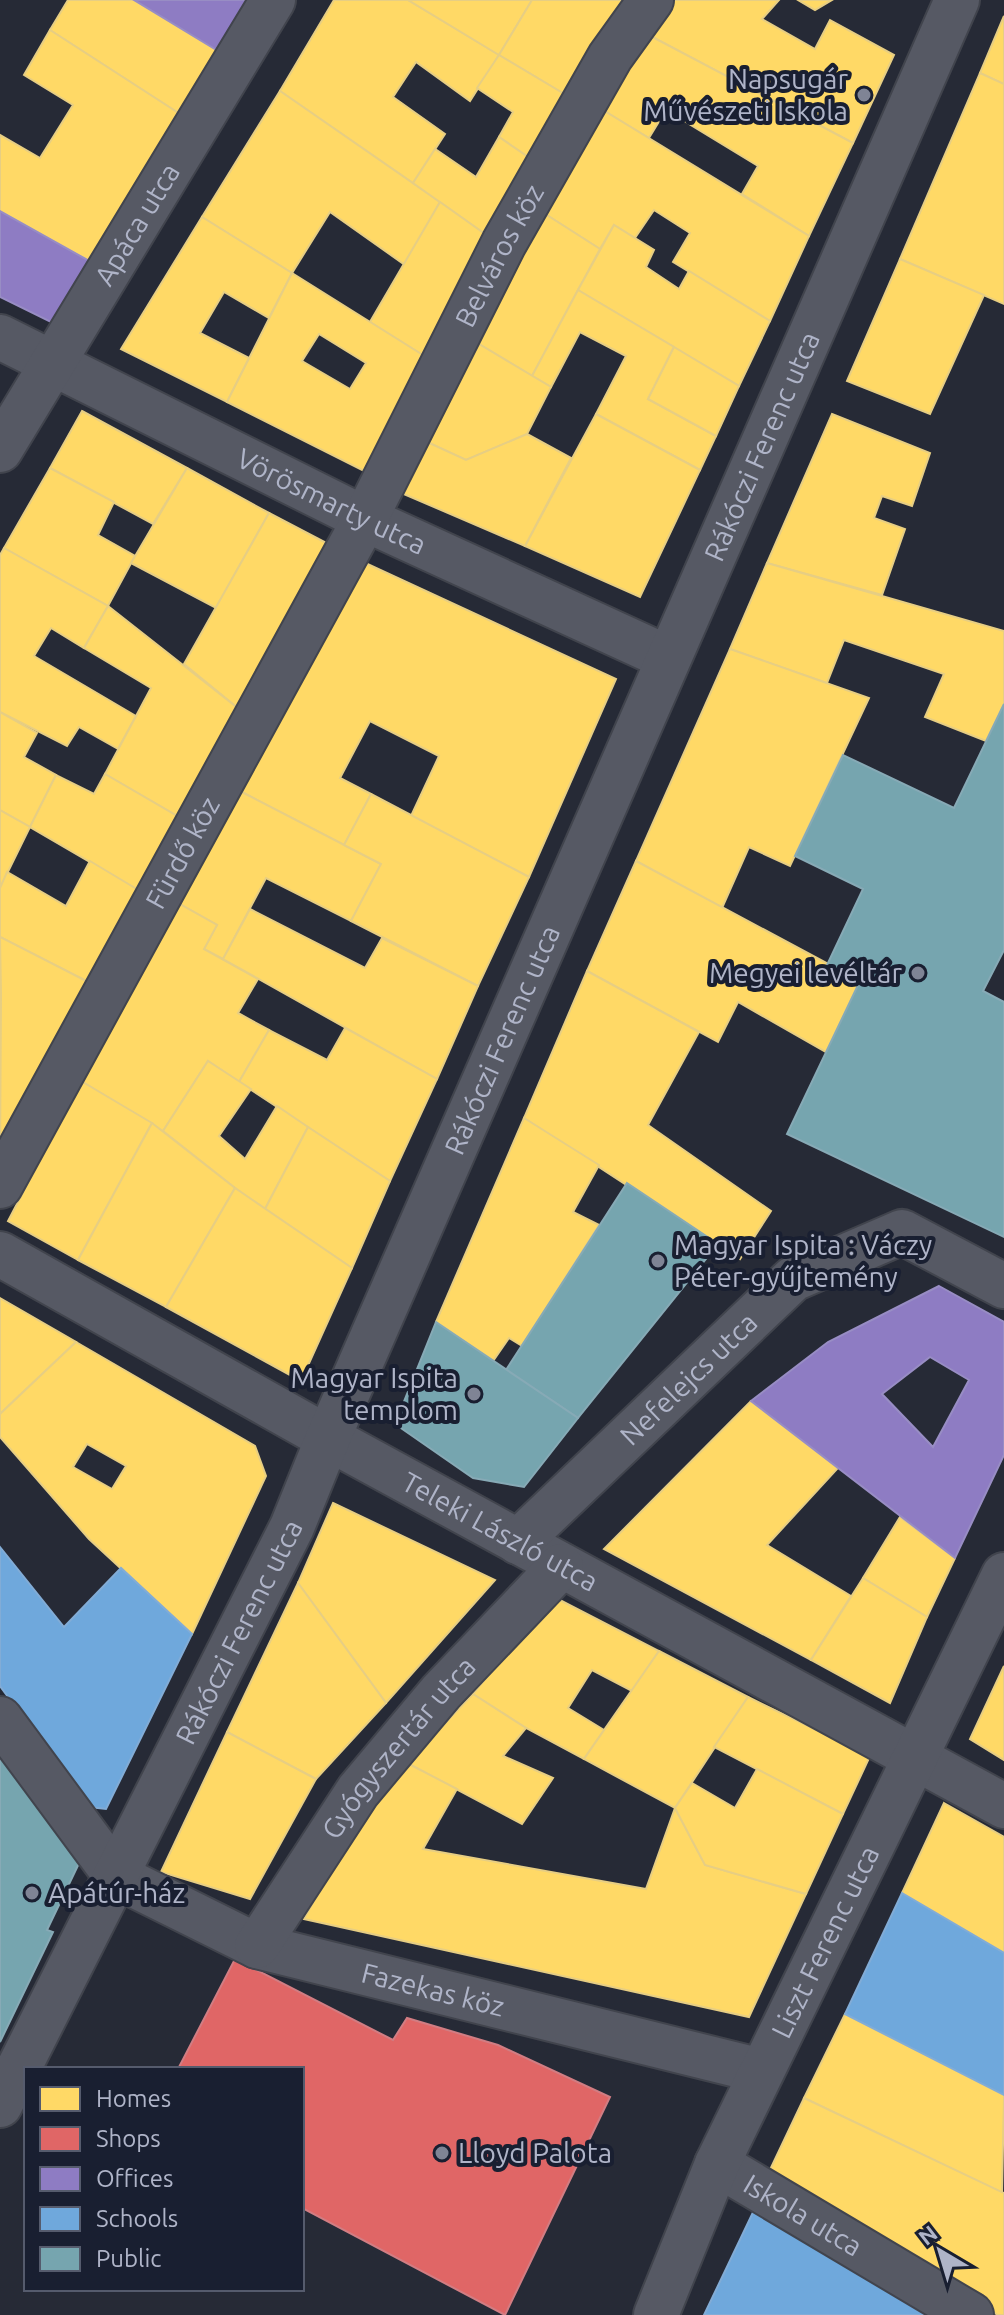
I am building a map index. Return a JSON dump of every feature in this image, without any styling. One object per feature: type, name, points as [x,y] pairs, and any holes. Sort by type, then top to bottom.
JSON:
[{"type":"street","name":"Apáca utca","points":[[0,450],[273,0]]},
{"type":"street","name":"Belváros köz","points":[[365,519],[504,243],[610,57],[651,0]]},
{"type":"street","name":"Rákóczi Ferenc utca","points":[[0,2105],[292,1527],[328,1438],[957,0]]},
{"type":"street","name":"Vörösmarty utca","points":[[0,337],[365,519],[668,658]]},
{"type":"street","name":"Fürdő köz","points":[[0,1186],[365,519]]},
{"type":"street","name":"Nefelejcs utca","points":[[518,1542],[793,1279],[902,1232],[1004,1286]]},
{"type":"street","name":"Teleki László utca","points":[[0,1254],[328,1438],[1004,1806]]},
{"type":"street","name":"Gyógyszertár utca","points":[[257,1946],[358,1791],[441,1692],[561,1566]]},
{"type":"street","name":"Liszt Ferenc utca","points":[[656,2315],[717,2164],[1004,1575]]},
{"type":"street","points":[[0,1719],[116,1876]]},
{"type":"street","name":"Fazekas köz","points":[[116,1876],[257,1946],[761,2071]]},
{"type":"street","name":"Iskola utca","points":[[717,2164],[971,2315]]},
{"type":"building: Homes","points":[[68,0],[134,0],[218,51],[180,114],[50,30]]},
{"type":"building: Homes","points":[[334,0],[408,0],[499,55],[470,101],[416,62],[393,97],[445,134],[413,183],[280,91]]},
{"type":"building: Homes","points":[[408,0],[532,0],[499,55]]},
{"type":"building: Homes","points":[[532,0],[634,0],[571,98],[499,55]]},
{"type":"building: Homes","points":[[666,0],[779,0],[762,19],[815,49],[830,20],[894,55],[853,143],[641,31]]},
{"type":"building: Homes","points":[[798,0],[832,0],[815,10]]},
{"type":"building: Homes","points":[[1004,16],[1004,84],[980,73]]},
{"type":"building: Homes","points":[[50,30],[180,114],[91,262],[0,211],[0,135],[40,158],[73,105],[24,75]]},
{"type":"building: Homes","points":[[641,31],[853,143],[809,236],[742,194],[758,166],[666,110],[649,138],[598,107]]},
{"type":"building: Homes","points":[[499,55],[571,98],[534,161],[499,137],[513,112],[477,88]]},
{"type":"building: Homes","points":[[980,73],[1004,84],[1004,304],[900,259]]},
{"type":"building: Homes","points":[[280,91],[440,202],[405,265],[330,212],[292,273],[202,217]]},
{"type":"building: Homes","points":[[598,107],[809,236],[770,321],[673,262],[690,233],[654,210],[635,238],[614,225],[600,249],[539,210]]},
{"type":"building: Homes","points":[[499,137],[534,161],[492,239],[413,183],[435,149],[476,177]]},
{"type":"building: Homes","points":[[440,202],[492,239],[426,357],[370,322]]},
{"type":"building: Homes","points":[[539,210],[600,249],[532,376],[474,341]]},
{"type":"building: Homes","points":[[202,217],[292,273],[269,318],[224,292],[200,333],[249,358],[227,402],[121,349]]},
{"type":"building: Homes","points":[[614,225],[654,250],[646,267],[679,289],[689,271],[770,321],[739,386],[578,290]]},
{"type":"building: Homes","points":[[900,259],[984,295],[930,414],[847,381]]},
{"type":"building: Homes","points":[[292,273],[426,357],[364,471],[227,402]],"holes":[[[319,334],[366,363],[350,389],[302,361]]]},
{"type":"building: Homes","points":[[578,290],[674,347],[648,399],[716,436],[700,470],[596,414],[626,356],[580,332],[551,387],[532,376]]},
{"type":"building: Homes","points":[[474,341],[551,387],[527,434],[466,460],[425,441]]},
{"type":"building: Homes","points":[[674,347],[739,386],[716,436],[648,399]]},
{"type":"building: Homes","points":[[82,411],[187,468],[153,524],[50,468]]},
{"type":"building: Homes","points":[[596,414],[700,470],[640,597],[525,546]]},
{"type":"building: Homes","points":[[832,414],[930,453],[912,506],[882,496],[874,518],[905,529],[882,595],[767,563]]},
{"type":"building: Homes","points":[[527,434],[571,458],[525,546],[399,492],[425,441],[466,460]]},
{"type":"building: Homes","points":[[50,468],[114,502],[98,535],[135,556],[108,606],[4,548]]},
{"type":"building: Homes","points":[[187,468],[269,513],[216,608],[131,563]]},
{"type":"building: Homes","points":[[269,513],[334,547],[244,713],[184,664]]},
{"type":"building: Homes","points":[[4,548],[108,606],[84,648],[51,628],[34,656],[136,716],[118,749],[79,727],[67,746],[0,712],[0,555]]},
{"type":"building: Homes","points":[[361,561],[616,679],[529,877],[411,816],[439,756],[370,721],[340,778],[371,794],[344,845],[238,790]]},
{"type":"building: Homes","points":[[767,563],[1004,631],[1004,704],[986,741],[925,717],[944,674],[844,640],[827,683],[730,649]]},
{"type":"building: Homes","points":[[108,606],[244,713],[184,820],[105,774],[151,688],[84,648]]},
{"type":"building: Homes","points":[[730,649],[869,698],[790,866],[749,847],[722,908],[636,861]]},
{"type":"building: Homes","points":[[0,712],[37,733],[24,757],[56,775],[30,827],[0,810]]},
{"type":"building: Homes","points":[[105,774],[184,820],[145,894],[30,827],[56,775],[94,794]]},
{"type":"building: Homes","points":[[238,790],[381,864],[351,921],[266,878],[223,959],[204,949],[217,925],[178,903]]},
{"type":"building: Homes","points":[[371,794],[529,877],[478,986],[351,921],[381,864],[344,845]]},
{"type":"building: Homes","points":[[0,810],[30,827],[0,888]]},
{"type":"building: Homes","points":[[90,861],[145,894],[96,986],[0,937],[0,888],[7,872],[66,906]]},
{"type":"building: Homes","points":[[636,861],[860,981],[826,1052],[738,1002],[718,1042],[587,971]]},
{"type":"building: Homes","points":[[178,903],[217,925],[204,949],[258,979],[238,1013],[269,1030],[239,1082],[208,1061],[163,1131],[81,1081]]},
{"type":"building: Homes","points":[[250,909],[365,968],[382,938],[478,986],[437,1079],[223,959]]},
{"type":"building: Homes","points":[[0,937],[96,986],[0,1165],[1,994]]},
{"type":"building: Homes","points":[[587,971],[699,1032],[648,1125],[771,1211],[740,1259],[524,1118]]},
{"type":"building: Homes","points":[[345,1028],[437,1079],[390,1181],[239,1082],[269,1030],[327,1060]]},
{"type":"building: Homes","points":[[208,1061],[251,1089],[219,1136],[245,1159],[277,1106],[308,1127],[265,1209],[163,1131]]},
{"type":"building: Homes","points":[[81,1081],[152,1123],[78,1260],[8,1221]]},
{"type":"building: Homes","points":[[524,1118],[599,1165],[573,1212],[599,1225],[522,1346],[509,1338],[493,1361],[436,1322]]},
{"type":"building: Homes","points":[[152,1123],[235,1188],[166,1307],[78,1260]]},
{"type":"building: Homes","points":[[308,1127],[390,1181],[352,1268],[265,1209]]},
{"type":"building: Homes","points":[[235,1188],[352,1268],[301,1381],[166,1307]]},
{"type":"building: Homes","points":[[0,1298],[76,1342],[0,1414]]},
{"type":"building: Homes","points":[[76,1342],[255,1446],[266,1476],[192,1634],[89,1539],[0,1437],[0,1414]],"holes":[[[87,1444],[126,1466],[112,1489],[73,1467]]]},
{"type":"building: Homes","points":[[751,1401],[838,1468],[767,1545],[851,1596],[811,1660],[604,1549]]},
{"type":"building: Homes","points":[[333,1503],[495,1580],[386,1703],[298,1583]]},
{"type":"building: Homes","points":[[900,1517],[955,1558],[927,1617],[863,1578]]},
{"type":"building: Homes","points":[[863,1578],[927,1617],[890,1703],[811,1660]]},
{"type":"building: Homes","points":[[298,1583],[386,1703],[316,1779],[227,1732]]},
{"type":"building: Homes","points":[[552,1596],[659,1651],[632,1691],[592,1670],[568,1708],[604,1730],[584,1759],[526,1728],[473,1694]]},
{"type":"building: Homes","points":[[659,1651],[748,1697],[675,1808],[584,1759]]},
{"type":"building: Homes","points":[[1004,1666],[1004,1760],[970,1739]]},
{"type":"building: Homes","points":[[473,1694],[526,1728],[503,1756],[553,1778],[522,1824],[407,1763]]},
{"type":"building: Homes","points":[[748,1697],[870,1756],[843,1814],[714,1747]]},
{"type":"building: Homes","points":[[227,1732],[316,1779],[250,1899],[161,1872]]},
{"type":"building: Homes","points":[[407,1763],[457,1789],[423,1849],[646,1889],[675,1808],[705,1865],[806,1894],[749,2017],[304,1919],[359,1817]]},
{"type":"building: Homes","points":[[757,1769],[843,1814],[806,1894],[705,1865],[675,1808],[692,1783],[735,1808]]},
{"type":"building: Homes","points":[[944,1803],[1004,1837],[1004,1953],[902,1893]]},
{"type":"building: Homes","points":[[845,2014],[1004,2095],[1002,2193],[804,2098]]},
{"type":"building: Homes","points":[[804,2098],[1004,2193],[1004,2315],[998,2315],[767,2176]]},
{"type":"building: Shops","name":"Lloyd Palota","points":[[235,1959],[393,2040],[407,2018],[498,2045],[610,2097],[505,2315],[304,2209],[304,2067],[179,2067]]},
{"type":"building: Offices","points":[[134,0],[249,0],[218,51]]},
{"type":"building: Offices","points":[[0,211],[91,262],[55,324],[0,297]]},
{"type":"building: Offices","points":[[939,1286],[1004,1322],[1004,1455],[955,1558],[751,1401],[828,1342]],"holes":[[[930,1357],[969,1380],[933,1447],[882,1394]]]},
{"type":"building: Schools","points":[[0,1547],[64,1627],[121,1568],[192,1634],[106,1809],[89,1807],[0,1686]]},
{"type":"building: Schools","points":[[902,1893],[1004,1953],[1004,2095],[845,2014]]},
{"type":"building: Schools","points":[[757,2204],[948,2315],[704,2315]]},
{"type":"building: Public","name":"Megyei levéltár","points":[[1004,704],[1004,950],[983,991],[1004,1002],[1004,1237],[787,1134],[860,981],[827,965],[863,889],[795,856],[843,755],[954,808]]},
{"type":"building: Public","points":[[627,1183],[718,1244],[578,1418],[506,1370]]},
{"type":"building: Public","name":"Magyar Ispita templom","points":[[436,1322],[578,1418],[524,1487],[473,1478],[395,1424]]},
{"type":"building: Public","name":"Apátúr-ház","points":[[0,1741],[82,1857],[47,1930],[53,1932],[0,2042]]},
{"type":"place","name":"Napsugár Művészeti Iskola","points":[[864,95]]},
{"type":"place","name":"Megyei levéltár","points":[[918,973]]},
{"type":"place","name":"Magyar Ispita : Váczy Péter-gyűjtemény","points":[[658,1261]]},
{"type":"place","name":"Magyar Ispita templom","points":[[474,1394]]},
{"type":"place","name":"Apátúr-ház","points":[[32,1893]]},
{"type":"place","name":"Lloyd Palota","points":[[442,2153]]}]
